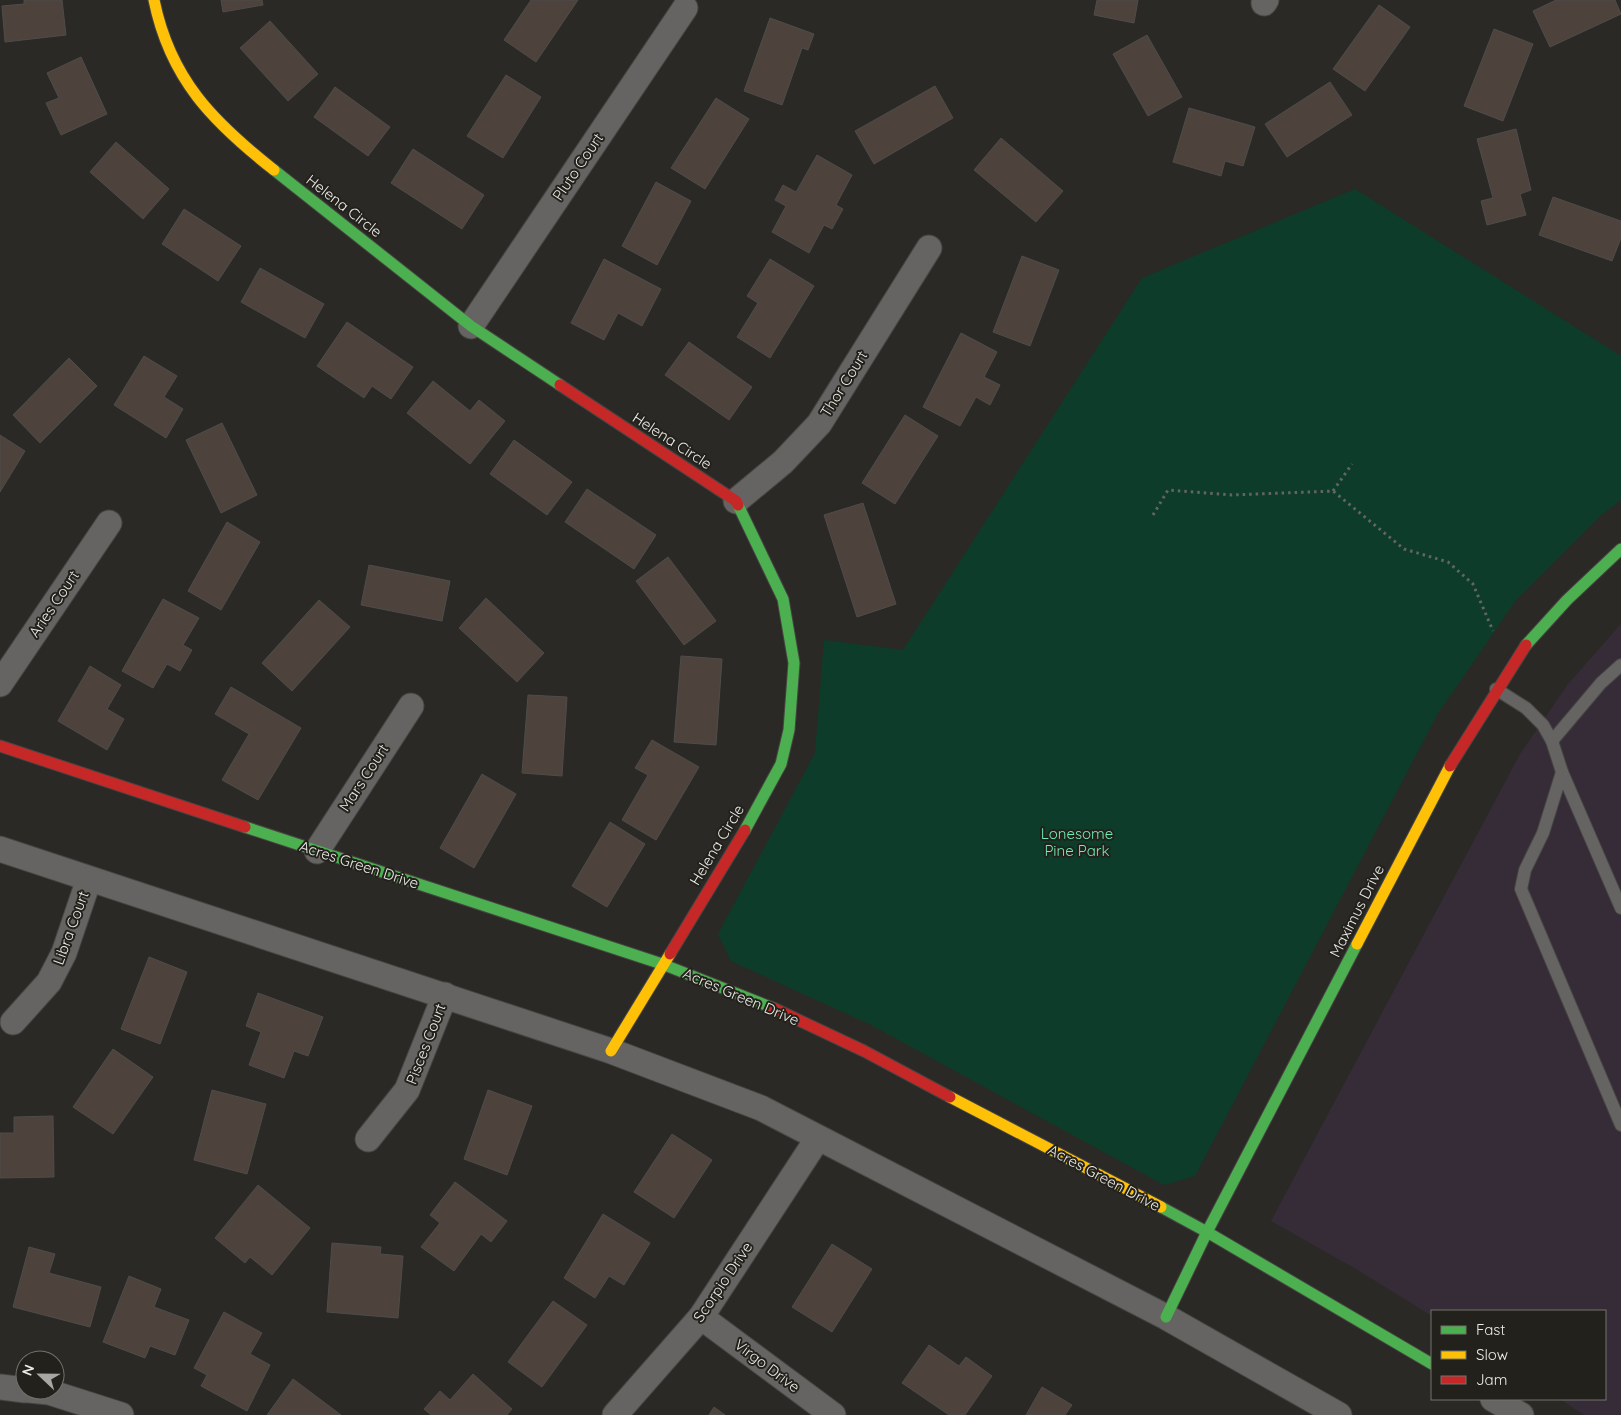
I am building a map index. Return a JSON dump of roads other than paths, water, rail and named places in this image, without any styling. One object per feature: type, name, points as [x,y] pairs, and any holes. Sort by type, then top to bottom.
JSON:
[{"type":"street","name":"Helena Circle","points":[[154,0],[160,29],[183,77],[212,117],[256,156],[471,326],[736,501],[783,598],[794,662],[789,730],[781,764],[766,795],[611,1051]]},
{"type":"street","name":"Pluto Court","points":[[471,326],[685,8]]},
{"type":"street","name":"Thor Court","points":[[736,501],[783,462],[819,424],[929,248]]},
{"type":"street","name":"Aries Court","points":[[0,684],[109,523]]},
{"type":"street","name":"Maximus Drive","points":[[1166,1318],[1207,1232],[1441,782],[1496,689],[1529,642],[1566,600],[1621,549]]},
{"type":"street","name":"Mars Court","points":[[317,851],[411,706]]},
{"type":"street","name":"Acres Green Drive","points":[[0,746],[662,964],[758,1002],[864,1051],[1207,1232],[1431,1363]]},
{"type":"street","points":[[0,849],[611,1051],[761,1108],[1166,1318],[1339,1415]]},
{"type":"street","name":"Libra Court","points":[[13,1022],[49,982],[64,953],[88,879]]},
{"type":"street","name":"Pisces Court","points":[[368,1139],[407,1090],[445,995]]},
{"type":"street","name":"Scorpio Drive","points":[[615,1415],[701,1317],[818,1138]]},
{"type":"street","name":"Virgo Drive","points":[[701,1317],[833,1415]]},
{"type":"street","points":[[0,1387],[15,1389]]},
{"type":"street","points":[[65,1397],[121,1415]]},
{"type":"street","points":[[1495,1400],[1521,1415]]},
{"type":"lane","points":[[1552,741],[1601,682],[1621,665]]},
{"type":"lane","points":[[1496,689],[1526,708],[1543,725],[1552,741],[1562,772],[1621,908]]},
{"type":"lane","points":[[1562,772],[1543,833],[1525,870],[1520,889],[1621,1125]]},
{"type":"park label","name":"Lonesome Pine Park","points":[[1077,842]]}]
